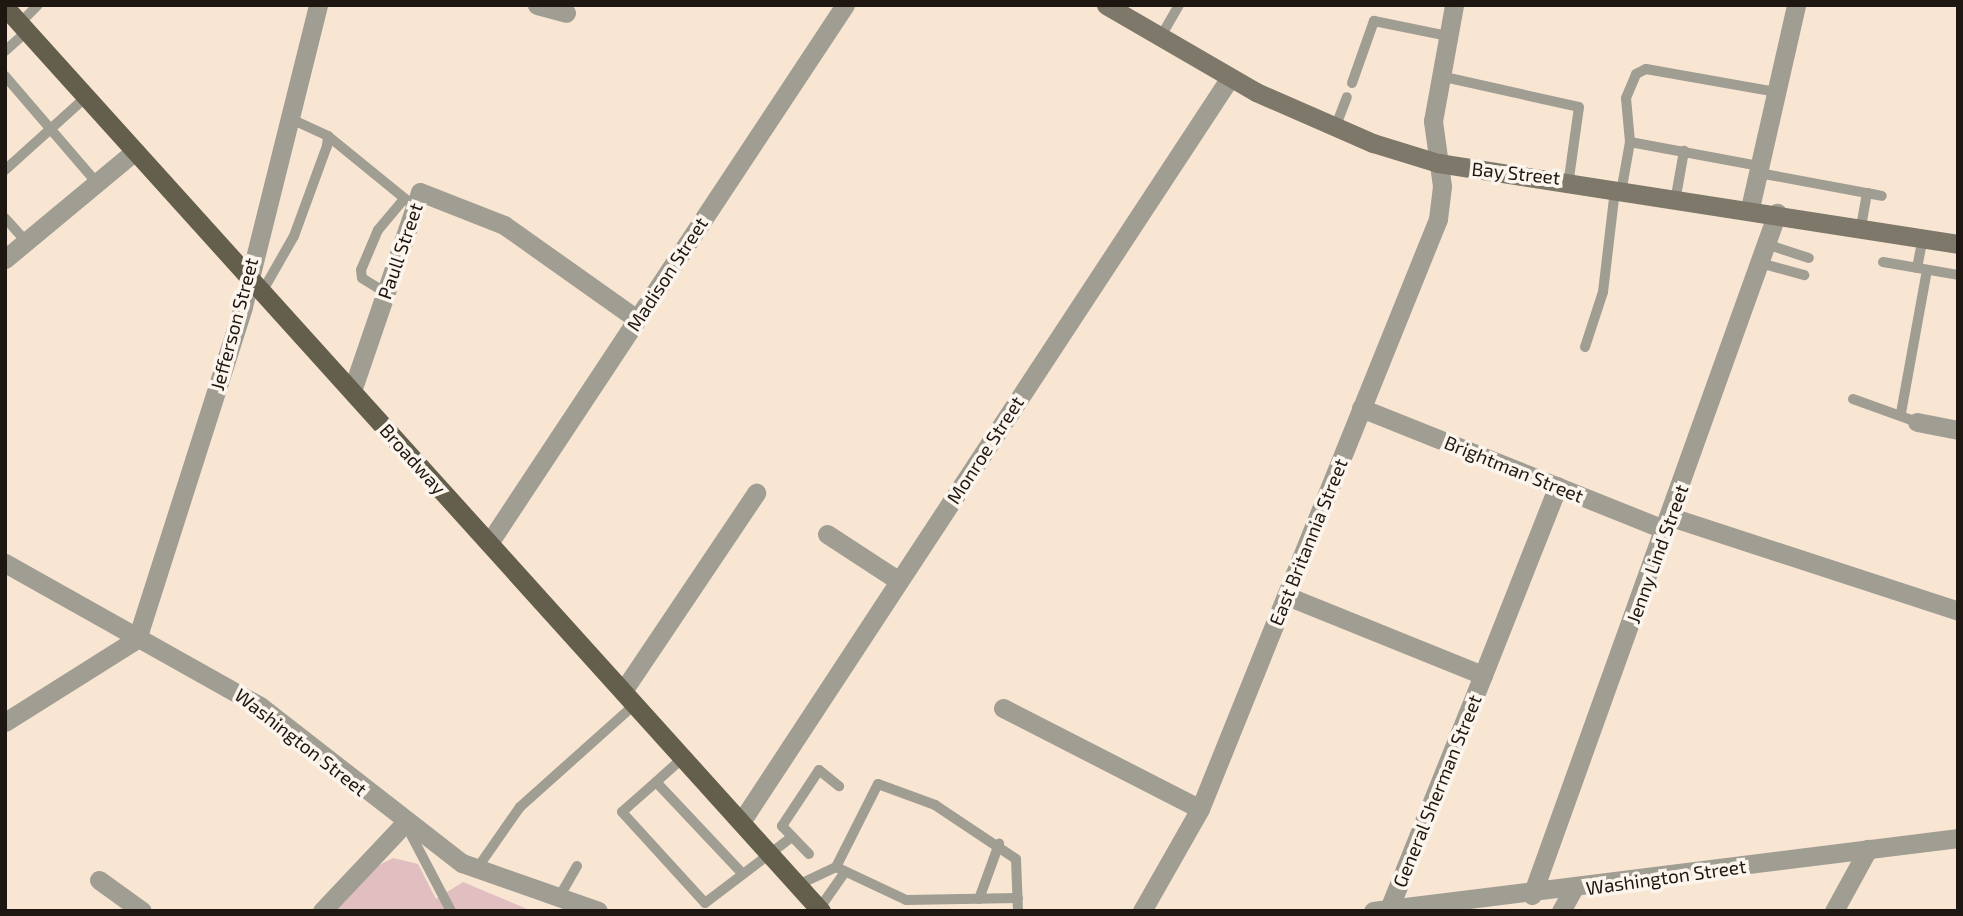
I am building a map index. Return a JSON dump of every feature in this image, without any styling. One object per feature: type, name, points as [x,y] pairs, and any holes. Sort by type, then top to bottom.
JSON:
[{"type":"main road","name":"Bay Street","points":[[1106,5],[1229,79],[1335,128],[1438,163],[1569,178],[1958,244]]},
{"type":"main road","name":"Broadway","points":[[5,7],[820,910]]},
{"type":"street","name":"Jefferson Street","points":[[137,639],[249,277],[318,5]]},
{"type":"street","points":[[537,5],[566,13]]},
{"type":"street","name":"Madison Street","points":[[489,543],[845,5]]},
{"type":"street","points":[[1751,208],[1796,5]]},
{"type":"street","name":"East Britannia Street","points":[[1142,911],[1200,808],[1438,219],[1438,163],[1433,121],[1452,6]]},
{"type":"street","name":"Monroe Street","points":[[741,822],[1229,79]]},
{"type":"street","points":[[5,259],[135,151]]},
{"type":"street","name":"Paull Street","points":[[352,391],[386,293],[409,203],[420,192],[497,222],[638,319]]},
{"type":"street","name":"Jenny Lind Street","points":[[1532,895],[1668,523],[1777,213]]},
{"type":"street","name":"Brightman Street","points":[[1361,408],[1558,486],[1668,523],[1958,611]]},
{"type":"street","points":[[1909,417],[1958,430]]},
{"type":"street","points":[[1483,675],[1558,486]]},
{"type":"street","points":[[629,698],[756,493]]},
{"type":"street","points":[[827,534],[899,581]]},
{"type":"street","name":"Washington Street","points":[[5,563],[260,706],[405,823],[476,870],[557,900],[598,911]]},
{"type":"street","name":"General Sherman Street","points":[[1287,596],[1483,675],[1381,910]]},
{"type":"street","points":[[5,722],[137,639]]},
{"type":"street","points":[[1003,708],[1200,808]]},
{"type":"street","points":[[322,911],[405,823]]},
{"type":"street","name":"Washington Street","points":[[1381,910],[1532,895],[1958,838]]},
{"type":"street","points":[[1834,911],[1868,849]]},
{"type":"street","points":[[99,880],[142,911]]},
{"type":"street","points":[[1561,911],[1573,889]]},
{"type":"lane","points":[[5,51],[38,5]]},
{"type":"lane","points":[[1160,39],[1179,5]]},
{"type":"lane","points":[[1352,83],[1374,21],[1448,36]]},
{"type":"lane","points":[[1585,347],[1603,292],[1618,187],[1630,142],[1626,98],[1636,74],[1646,69],[1777,92]]},
{"type":"lane","points":[[5,76],[97,183]]},
{"type":"lane","points":[[1440,76],[1579,107],[1569,178]]},
{"type":"lane","points":[[5,170],[86,97]]},
{"type":"lane","points":[[1335,128],[1347,97]]},
{"type":"lane","points":[[289,118],[328,136],[409,203],[377,230],[361,270],[362,278],[386,293]]},
{"type":"lane","points":[[262,292],[294,236],[328,136]]},
{"type":"lane","points":[[1630,142],[1882,196]]},
{"type":"lane","points":[[1676,196],[1684,152]]},
{"type":"lane","points":[[1861,227],[1867,193]]},
{"type":"lane","points":[[5,218],[26,242]]},
{"type":"lane","points":[[1853,399],[1909,417],[1923,238]]},
{"type":"lane","points":[[1766,243],[1809,258]]},
{"type":"lane","points":[[1883,262],[1958,275]]},
{"type":"lane","points":[[1760,263],[1804,275]]},
{"type":"lane","points":[[476,870],[520,807],[629,698]]},
{"type":"lane","points":[[683,758],[622,812],[704,907],[740,871],[770,854],[792,837]]},
{"type":"lane","points":[[809,854],[782,826],[819,770],[839,786]]},
{"type":"lane","points":[[656,782],[740,871]]},
{"type":"lane","points":[[820,910],[878,784],[897,786],[997,842],[1016,859],[1018,911]]},
{"type":"lane","points":[[405,823],[451,911]]},
{"type":"lane","points":[[979,900],[997,842]]},
{"type":"lane","points":[[557,900],[577,866]]},
{"type":"lane","points":[[798,885],[840,870],[906,900],[1018,898]]},
{"type":"shaded area","points":[[393,858],[418,864],[436,899],[463,882],[532,911],[336,911],[377,866]]}]
